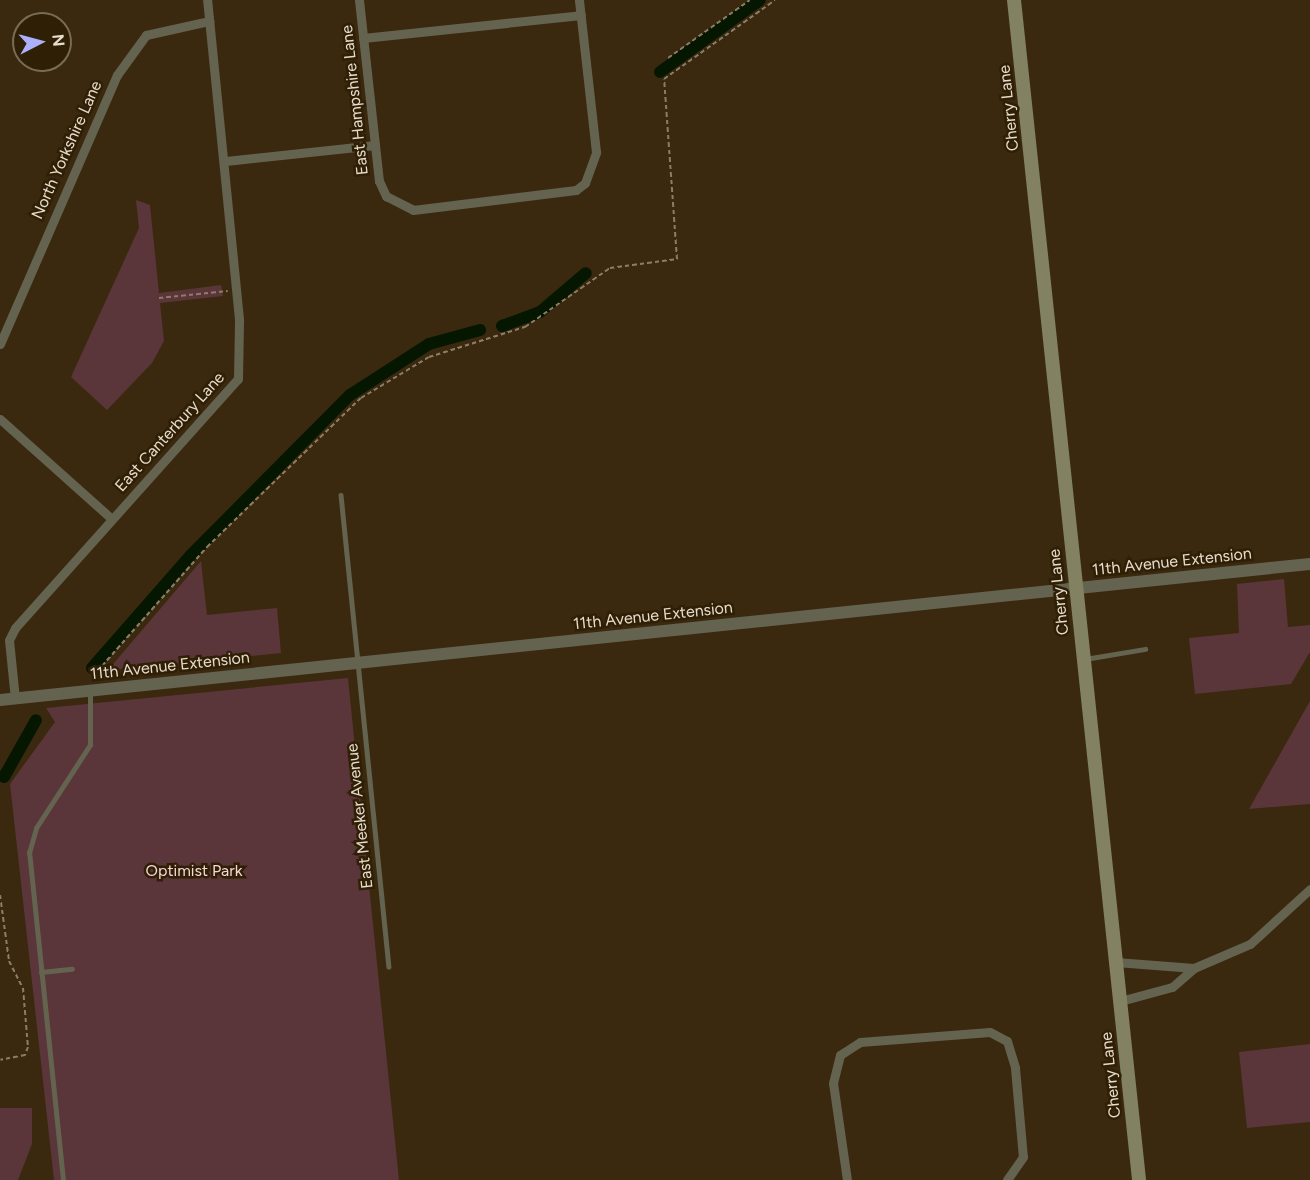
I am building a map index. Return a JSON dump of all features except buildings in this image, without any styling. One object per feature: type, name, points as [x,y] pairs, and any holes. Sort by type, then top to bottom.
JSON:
[{"type":"main road","name":"Cherry Lane","points":[[1014,0],[1139,1180]]},
{"type":"street","name":"East Canterbury Lane","points":[[15,699],[9,640],[15,628],[238,379],[236,290],[226,161],[207,0]]},
{"type":"street","name":"East Hampshire Lane","points":[[359,0],[375,146],[386,196],[413,210],[576,190],[585,183],[596,152],[581,15]]},
{"type":"street","points":[[363,38],[581,15],[579,0]]},
{"type":"street","name":"North Yorkshire Lane","points":[[0,344],[117,75],[146,35],[209,21]]},
{"type":"street","points":[[226,161],[375,146]]},
{"type":"street","points":[[0,419],[112,519]]},
{"type":"street","name":"11th Avenue Extension","points":[[0,700],[1310,564]]},
{"type":"street","points":[[1120,1001],[1172,987],[1194,968],[1250,944],[1310,889]]},
{"type":"street","points":[[1116,962],[1194,968]]},
{"type":"street","points":[[847,1180],[833,1083],[840,1054],[860,1042],[990,1032],[1007,1041],[1015,1068],[1023,1157],[1007,1180]]},
{"type":"lane","name":"East Meeker Avenue","points":[[341,495],[356,664],[389,967]]},
{"type":"lane","points":[[1083,659],[1144,649]]},
{"type":"lane","points":[[63,1180],[41,972],[31,840],[90,745],[90,690]]},
{"type":"lane","points":[[41,972],[72,969]]},
{"type":"path","points":[[668,58],[750,0]]},
{"type":"path","points":[[105,688],[102,666],[215,539],[361,398],[429,357],[525,327],[610,268],[678,259],[664,80],[775,0]]},
{"type":"path","points":[[159,298],[236,290]]},
{"type":"path","points":[[0,895],[9,961],[23,988],[28,1047],[24,1055],[0,1060]]},
{"type":"green space","points":[[136,200],[150,205],[159,293],[221,285],[223,296],[160,303],[164,341],[152,363],[107,410],[71,377],[139,228]]},
{"type":"green space","points":[[201,561],[207,615],[277,608],[281,653],[108,670]]},
{"type":"green space","points":[[1284,579],[1288,627],[1310,625],[1310,652],[1291,684],[1195,694],[1189,638],[1239,633],[1237,584]]},
{"type":"green space","name":"Optimist Park","points":[[348,678],[399,1180],[54,1180],[10,784],[55,722],[46,708]]},
{"type":"green space","points":[[1310,701],[1310,804],[1249,809]]},
{"type":"green space","points":[[1310,1044],[1310,1122],[1247,1128],[1239,1052]]},
{"type":"green space","points":[[0,1108],[32,1108],[32,1144],[18,1180],[0,1180]]},
{"type":"waterway","points":[[660,72],[760,0]]},
{"type":"waterway","points":[[502,326],[540,312],[586,273]]},
{"type":"waterway","points":[[92,668],[191,555],[350,395],[429,344],[480,330]]},
{"type":"waterway","points":[[4,777],[36,720]]}]
